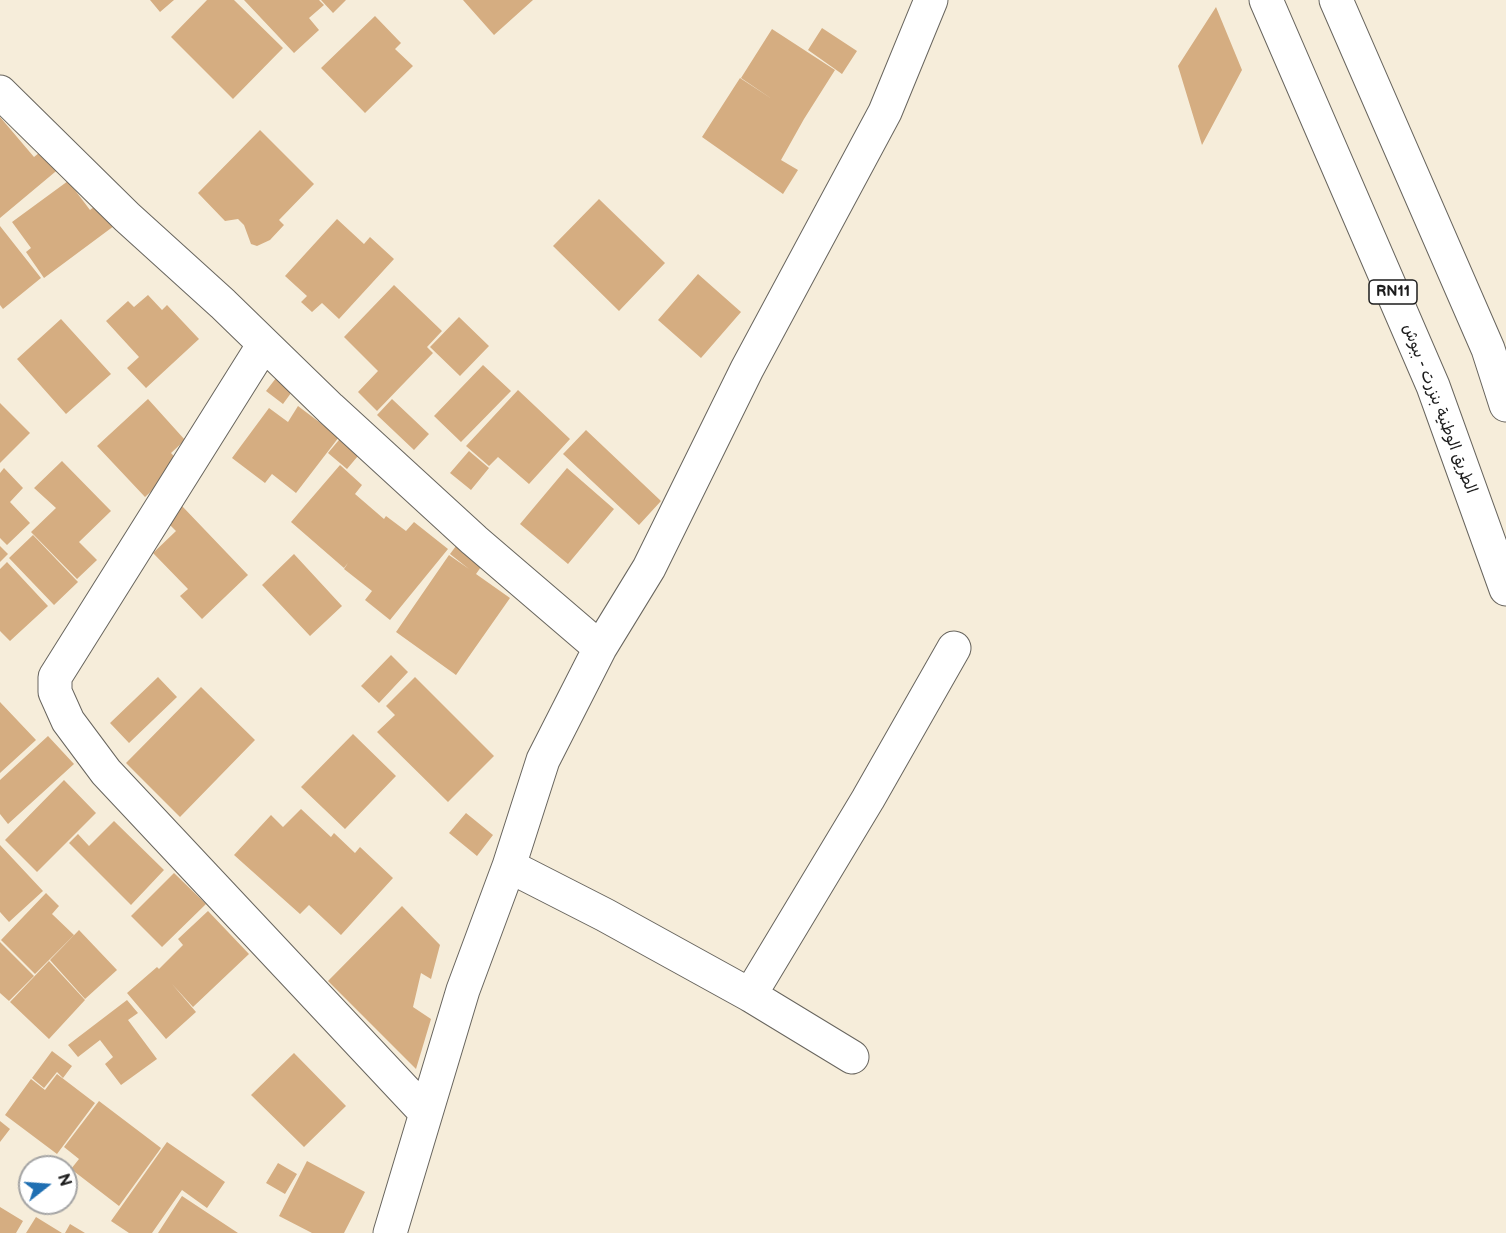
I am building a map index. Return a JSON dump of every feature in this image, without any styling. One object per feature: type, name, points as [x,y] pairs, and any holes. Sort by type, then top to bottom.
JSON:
[{"type":"street","points":[[390,1233],[463,990],[510,866],[543,760],[600,648],[649,568],[747,369],[885,112],[932,0]]},
{"type":"street","name":"الطريق الوطنية بنزرت - ببوش","points":[[1266,0],[1433,386],[1506,589]]},
{"type":"street","points":[[1336,0],[1497,344],[1506,405]]},
{"type":"street","points":[[0,92],[330,408],[466,532],[600,648]]},
{"type":"street","points":[[264,344],[55,677],[55,692],[68,721],[106,772],[425,1112]]},
{"type":"street","points":[[750,995],[868,799],[954,648]]},
{"type":"street","points":[[510,866],[605,915],[750,995],[852,1057]]},
{"type":"building","points":[[150,0],[174,0],[160,12]]},
{"type":"building","points":[[207,0],[234,0],[283,48],[233,99],[171,37]]},
{"type":"building","points":[[244,0],[319,0],[324,5],[309,18],[319,30],[294,53]]},
{"type":"building","points":[[321,0],[346,0],[333,13]]},
{"type":"building","points":[[463,0],[533,0],[494,35]]},
{"type":"building","points":[[1216,7],[1242,70],[1202,145],[1178,66]]},
{"type":"building","points":[[375,16],[401,43],[395,49],[413,66],[365,113],[321,68]]},
{"type":"building","points":[[822,28],[857,51],[842,74],[808,50]]},
{"type":"building","points":[[772,29],[835,70],[781,160],[798,170],[783,194],[702,137],[740,78],[772,99],[741,78]]},
{"type":"building","points":[[0,117],[34,157],[45,148],[61,167],[0,218]]},
{"type":"building","points":[[260,130],[314,184],[279,220],[284,225],[270,240],[257,246],[251,244],[244,225],[238,219],[225,221],[198,193]]},
{"type":"building","points":[[68,181],[90,210],[106,198],[122,220],[44,278],[26,252],[31,248],[12,222]]},
{"type":"building","points":[[599,199],[665,263],[619,311],[553,246]]},
{"type":"building","points":[[337,219],[364,244],[370,237],[394,259],[339,319],[322,303],[312,312],[301,302],[307,296],[285,276]]},
{"type":"building","points":[[0,226],[41,278],[3,309],[0,305]]},
{"type":"building","points":[[698,274],[741,312],[701,358],[658,320]]},
{"type":"building","points":[[394,285],[442,331],[427,347],[433,353],[377,411],[358,392],[378,371],[344,337]]},
{"type":"building","points":[[148,295],[162,310],[167,305],[199,339],[146,388],[127,368],[139,357],[106,321],[128,301],[134,307]]},
{"type":"building","points":[[459,317],[489,346],[460,376],[430,347]]},
{"type":"building","points":[[61,319],[111,374],[66,414],[17,359]]},
{"type":"building","points":[[483,365],[511,391],[461,442],[434,416]]},
{"type":"building","points":[[283,369],[299,382],[283,404],[266,391]]},
{"type":"building","points":[[518,390],[570,439],[529,484],[498,457],[489,466],[466,446]]},
{"type":"building","points":[[148,399],[185,440],[171,453],[181,464],[145,497],[97,446]]},
{"type":"building","points":[[392,399],[429,434],[414,450],[377,415]]},
{"type":"building","points":[[0,403],[30,433],[0,463]]},
{"type":"building","points":[[298,406],[339,437],[296,493],[272,474],[265,483],[232,458],[269,408],[288,422]]},
{"type":"building","points":[[349,428],[368,444],[347,469],[328,453]]},
{"type":"building","points":[[586,430],[661,501],[639,525],[563,454]]},
{"type":"building","points":[[469,451],[489,468],[471,490],[450,473]]},
{"type":"building","points":[[62,461],[111,511],[79,542],[97,560],[77,579],[31,532],[56,508],[34,488]]},
{"type":"building","points":[[340,465],[362,485],[355,494],[384,519],[386,516],[406,531],[414,522],[448,549],[390,620],[365,600],[372,591],[344,569],[348,563],[344,568],[291,522]]},
{"type":"building","points":[[4,468],[23,488],[10,502],[30,523],[7,545],[0,538],[0,473]]},
{"type":"building","points":[[567,468],[614,509],[568,564],[520,524]]},
{"type":"building","points":[[182,506],[248,575],[202,619],[180,596],[188,589],[153,553],[176,531],[166,521]]},
{"type":"building","points":[[33,535],[78,582],[54,605],[9,558]]},
{"type":"building","points":[[462,538],[488,557],[476,574],[510,598],[456,675],[396,632],[449,555],[469,569],[450,554]]},
{"type":"building","points":[[0,546],[8,554],[0,562]]},
{"type":"building","points":[[294,554],[342,606],[310,636],[262,585]]},
{"type":"building","points":[[7,562],[48,606],[10,641],[0,631],[0,569]]},
{"type":"building","points":[[391,655],[408,672],[379,703],[361,686]]},
{"type":"building","points":[[158,677],[177,697],[129,743],[110,723]]},
{"type":"building","points":[[415,677],[494,756],[448,802],[377,732],[395,715],[386,706]]},
{"type":"building","points":[[201,687],[255,740],[180,817],[126,763]]},
{"type":"building","points":[[0,702],[36,740],[0,773]]},
{"type":"building","points":[[353,734],[396,776],[345,829],[301,787]]},
{"type":"building","points":[[48,736],[74,764],[8,824],[0,814],[0,780]]},
{"type":"building","points":[[64,780],[96,813],[37,872],[5,840]]},
{"type":"building","points":[[301,809],[331,837],[334,833],[355,853],[360,847],[393,878],[341,935],[309,905],[300,914],[234,855],[271,815],[283,827]]},
{"type":"building","points":[[466,813],[493,835],[477,856],[449,833]]},
{"type":"building","points":[[114,821],[164,870],[131,905],[69,843],[78,834],[89,846]]},
{"type":"building","points":[[0,845],[43,891],[9,922],[0,912]]},
{"type":"building","points":[[174,873],[206,904],[162,947],[131,916]]},
{"type":"building","points":[[46,893],[59,906],[52,914],[74,935],[35,974],[1,940]]},
{"type":"building","points":[[402,906],[440,945],[431,979],[421,973],[413,1007],[431,1019],[416,1069],[328,981]]},
{"type":"building","points":[[208,911],[249,954],[193,1007],[172,984],[196,1012],[166,1039],[127,993],[157,967],[159,969],[183,945],[178,939]]},
{"type":"building","points":[[79,930],[117,970],[85,999],[50,960]]},
{"type":"building","points":[[0,942],[34,976],[9,1001],[0,993]]},
{"type":"building","points":[[49,961],[85,1000],[49,1039],[10,1002]]},
{"type":"building","points":[[127,1000],[138,1013],[128,1020],[157,1059],[121,1085],[105,1064],[113,1057],[100,1040],[78,1057],[68,1045]]},
{"type":"building","points":[[52,1051],[72,1066],[63,1078],[57,1072],[44,1088],[32,1078]]},
{"type":"building","points":[[294,1053],[346,1106],[304,1147],[251,1095]]},
{"type":"building","points":[[57,1074],[95,1103],[57,1154],[5,1115],[31,1079],[45,1090]]},
{"type":"building","points":[[99,1101],[161,1148],[119,1206],[78,1174],[78,1155],[74,1155],[64,1147]]},
{"type":"building","points":[[0,1121],[10,1129],[0,1142]]},
{"type":"building","points":[[167,1142],[225,1182],[207,1208],[182,1190],[152,1233],[129,1233],[111,1221]]},
{"type":"building","points":[[307,1161],[365,1192],[344,1233],[312,1233],[279,1216]]},
{"type":"building","points":[[278,1163],[297,1174],[285,1194],[266,1183]]},
{"type":"building","points":[[182,1196],[238,1233],[158,1233]]},
{"type":"building","points":[[0,1207],[23,1221],[16,1233],[0,1233]]},
{"type":"building","points":[[36,1217],[62,1233],[26,1233]]},
{"type":"building","points":[[70,1224],[85,1233],[65,1233]]}]
